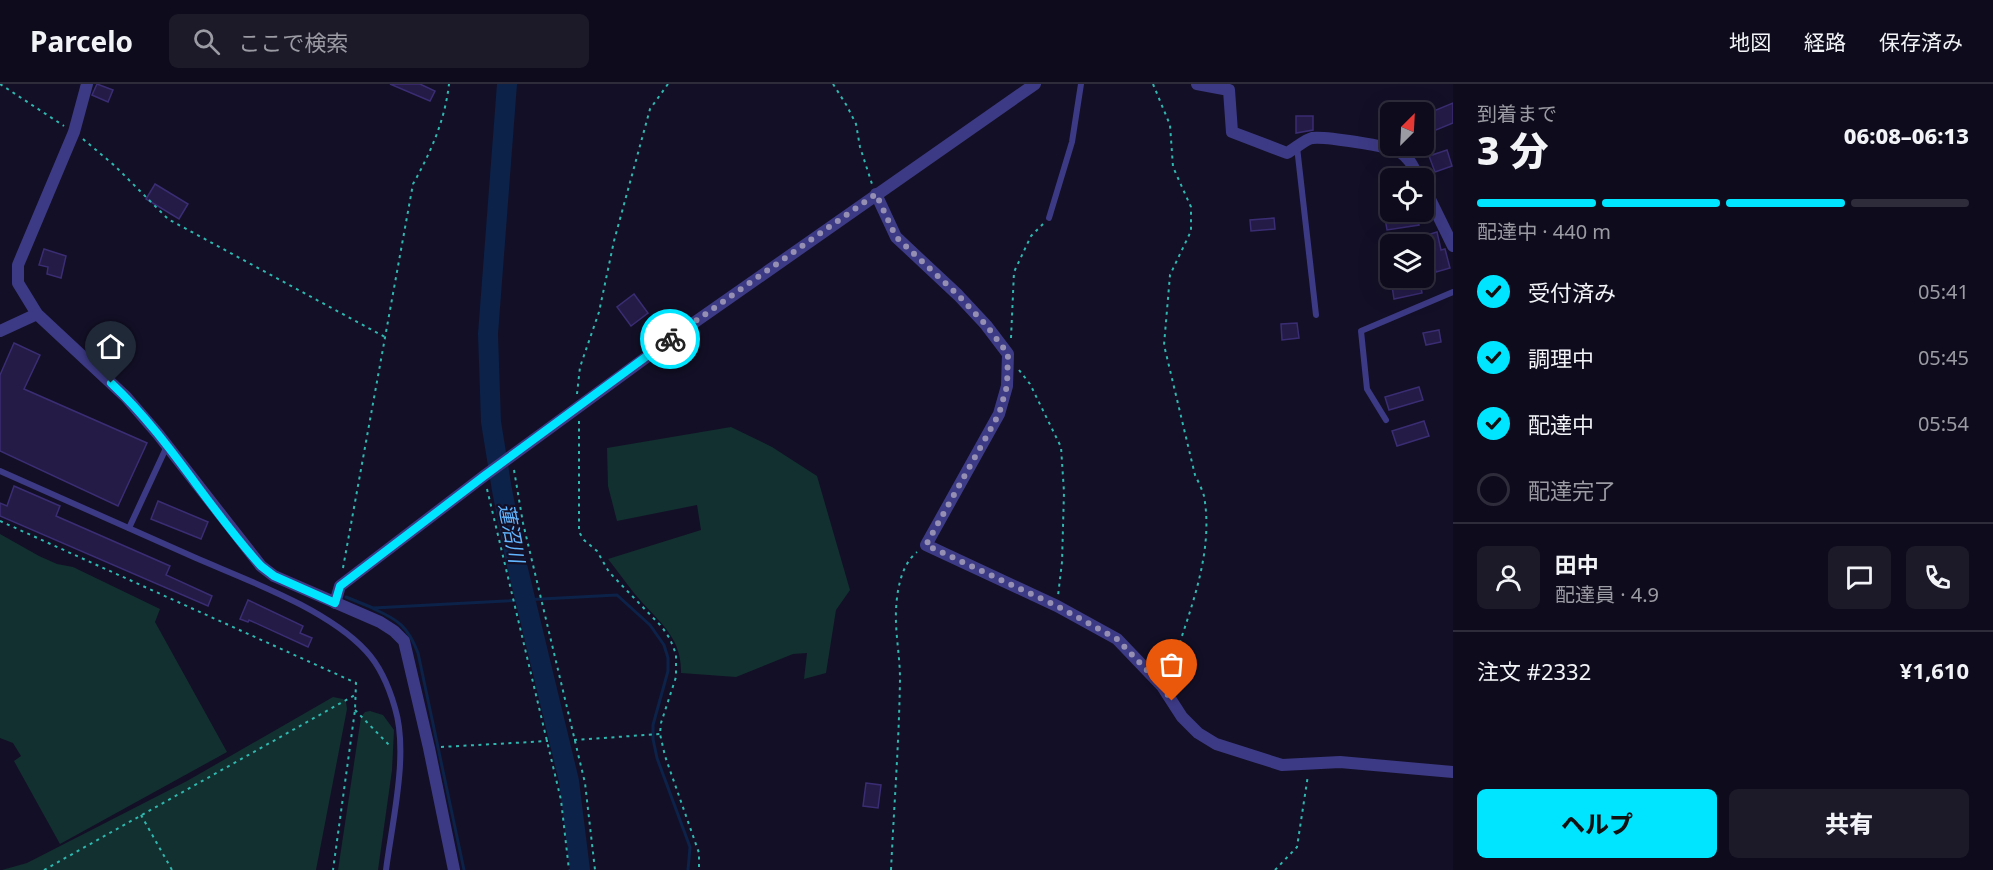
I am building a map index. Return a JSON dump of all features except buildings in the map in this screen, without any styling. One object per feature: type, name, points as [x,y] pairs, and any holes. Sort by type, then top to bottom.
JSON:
[{"type":"street","points":[[87,84],[74,132],[18,265],[18,283],[37,314],[126,397],[261,566],[274,576],[380,622],[394,631],[407,647],[454,870]]},
{"type":"street","points":[[335,603],[340,586],[574,409],[685,328],[1035,84]]},
{"type":"street","points":[[1197,84],[1229,90],[1232,132],[1287,153],[1312,138],[1363,142],[1400,152],[1410,160],[1414,168]]},
{"type":"street","points":[[876,194],[896,237],[958,295],[986,325],[1008,354],[1007,386],[999,414],[926,545],[1057,606],[1117,639],[1162,686],[1182,717],[1198,733],[1216,744],[1282,765],[1340,762],[1453,772]]},
{"type":"street","points":[[1434,207],[1453,246]]},
{"type":"street","points":[[0,331],[37,314]]},
{"type":"lane","points":[[1049,218],[1072,142],[1081,84]]},
{"type":"lane","points":[[1298,147],[1316,315]]},
{"type":"lane","points":[[1386,420],[1367,389],[1362,331],[1453,292]]},
{"type":"lane","points":[[129,528],[167,446]]},
{"type":"lane","points":[[0,471],[261,586],[336,626],[352,639],[378,666],[399,723],[401,757],[386,870]]},
{"type":"path","points":[[0,84],[74,132],[116,166],[168,219],[384,337]]},
{"type":"path","points":[[340,586],[413,184],[429,155],[447,107],[449,84]]},
{"type":"path","points":[[668,84],[650,110],[614,241],[599,312],[580,367],[574,409],[579,415],[579,532],[584,540],[597,551],[609,572],[662,627],[676,654],[676,677],[660,734],[665,756],[699,853],[699,870]]},
{"type":"path","points":[[833,84],[856,124],[860,147],[876,194]]},
{"type":"path","points":[[1153,84],[1170,125],[1173,167],[1191,207],[1191,231],[1170,275],[1164,345],[1174,379],[1195,475],[1204,495],[1205,522],[1205,549],[1198,580],[1168,679],[1162,686]]},
{"type":"path","points":[[1049,218],[1031,236],[1014,272],[1011,344],[1008,354],[1030,384],[1061,447],[1064,492],[1062,562],[1057,606]]},
{"type":"path","points":[[508,458],[585,783],[595,870]]},
{"type":"path","points":[[487,474],[514,602],[561,800],[569,870]]},
{"type":"path","points":[[0,521],[356,683],[355,710],[333,870]]},
{"type":"path","points":[[891,870],[898,771],[900,676],[896,610],[903,571],[910,557],[926,545]]},
{"type":"path","points":[[44,870],[355,695]]},
{"type":"path","points":[[355,710],[401,757]]},
{"type":"path","points":[[574,740],[660,734]]},
{"type":"path","points":[[443,747],[548,741]]},
{"type":"path","points":[[1275,870],[1297,847],[1309,765]]},
{"type":"path","points":[[141,815],[172,870]]},
{"type":"green space","points":[[731,427],[772,447],[817,476],[850,590],[836,610],[826,673],[804,679],[807,653],[793,654],[736,677],[681,673],[677,648],[672,638],[608,559],[701,530],[697,505],[617,521],[608,486],[607,448]]},
{"type":"green space","points":[[0,534],[39,556],[57,564],[73,567],[160,609],[155,622],[227,752],[60,844],[14,761],[21,756],[13,743],[0,738]]},
{"type":"green space","points":[[333,697],[343,699],[347,709],[316,870],[2,870],[27,863],[187,781]]},
{"type":"green space","points":[[370,711],[383,715],[394,730],[392,770],[378,870],[338,870],[361,717],[365,712]]},
{"type":"waterway","name":"蓮沼川","points":[[507,84],[488,334],[491,422],[516,561],[569,781],[580,870]]},
{"type":"waterway","points":[[346,597],[373,608],[617,595],[650,625],[664,645],[668,658],[668,671],[653,725],[653,739],[657,758],[690,847],[688,870]]},
{"type":"waterway","points":[[374,609],[402,625],[418,653],[464,870]]},
{"type":"way so far","points":[[670,339],[876,194],[896,237],[958,295],[986,325],[1008,354],[1007,386],[999,414],[926,545],[1057,606],[1117,639],[1162,686],[1172,701]]},
{"type":"route","points":[[111,383],[158,434],[261,566],[274,576],[335,603],[340,586],[670,339]]}]
